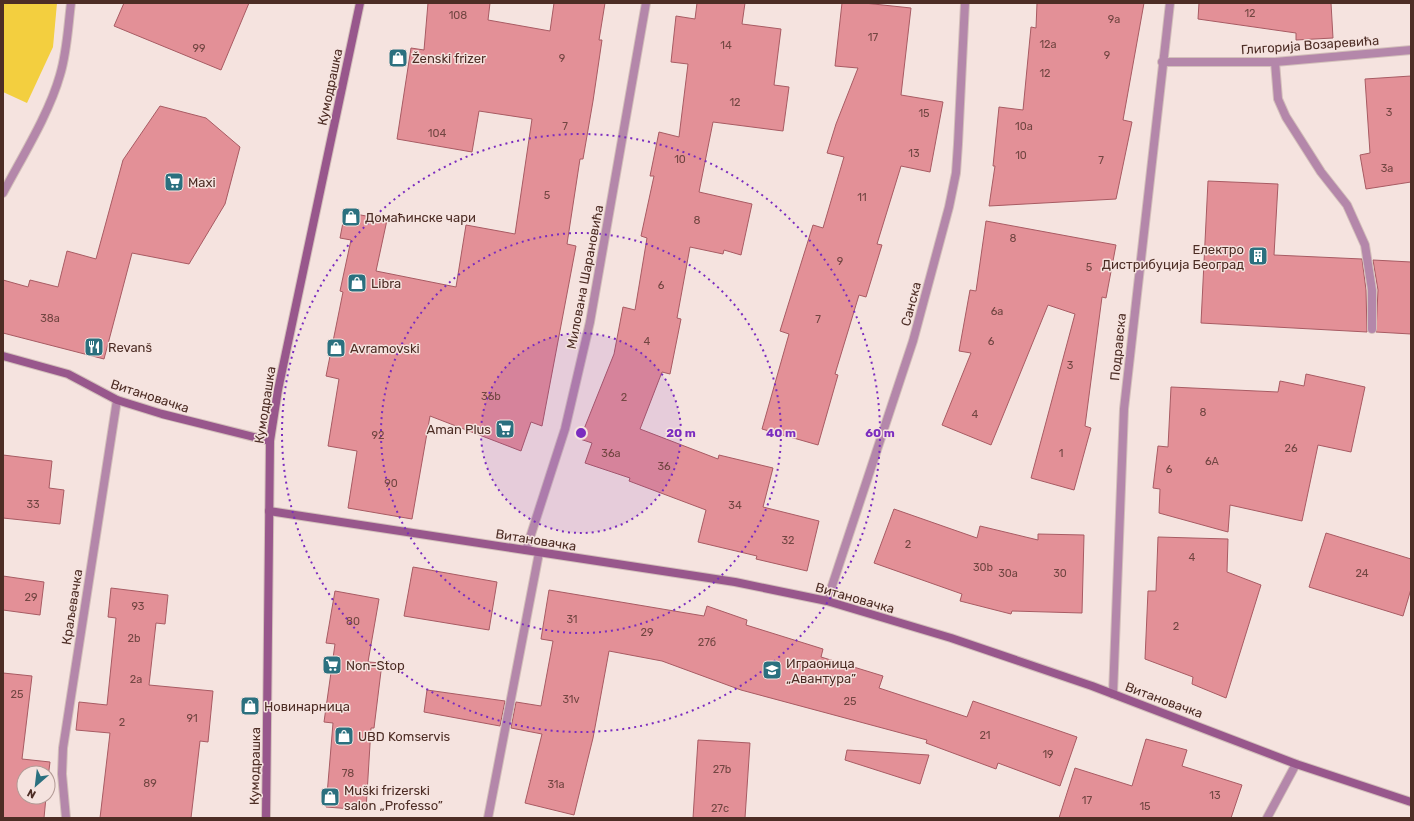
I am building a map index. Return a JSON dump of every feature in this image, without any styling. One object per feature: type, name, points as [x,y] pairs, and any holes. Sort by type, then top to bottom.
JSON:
[{"type":"street","points":[[3,193],[48,107],[60,77],[65,53],[71,3]]},
{"type":"street","name":"Кумодрашка","points":[[266,818],[270,442],[278,390],[360,3]]},
{"type":"street","name":"Милована Шарановића","points":[[526,550],[565,429],[590,322],[646,3]]},
{"type":"street","name":"Санска","points":[[827,601],[913,341],[949,207],[956,173],[964,3]]},
{"type":"street","name":"Подравска","points":[[1113,694],[1124,409],[1162,62],[1170,3]]},
{"type":"street","name":"Глигорија Возаревића","points":[[1162,62],[1275,62],[1411,50]]},
{"type":"street","points":[[1275,62],[1278,99],[1286,117],[1320,172],[1347,205],[1365,245],[1372,290],[1372,329]]},
{"type":"street","name":"Витановачка","points":[[3,356],[68,374],[117,400],[162,414],[270,442]]},
{"type":"street","name":"Краљевачка","points":[[66,818],[62,774],[63,748],[117,400]]},
{"type":"street","name":"Витановачка","points":[[269,511],[735,582],[827,601],[951,638],[1113,694],[1296,764],[1411,802]]},
{"type":"street","points":[[488,818],[538,553]]},
{"type":"street","points":[[1267,818],[1296,764]]},
{"type":"shaded area","points":[[3,3],[57,3],[53,47],[27,103],[3,92]]},
{"type":"building","points":[[124,3],[249,3],[221,70],[114,26]]},
{"type":"building","points":[[428,3],[490,3],[488,20],[550,31],[554,3],[605,3],[599,40],[602,40],[593,101],[583,159],[580,159],[567,244],[576,246],[542,426],[531,422],[521,451],[430,416],[412,519],[348,508],[357,451],[328,446],[339,379],[326,376],[343,292],[340,291],[351,240],[340,238],[345,212],[387,220],[376,271],[456,287],[466,225],[515,234],[532,119],[479,111],[472,152],[397,139],[411,48],[424,50]]},
{"type":"building","points":[[697,3],[745,3],[742,24],[781,29],[774,85],[789,87],[783,131],[713,122],[699,192],[752,204],[741,255],[724,250],[723,254],[690,247],[677,318],[681,319],[670,374],[662,372],[640,429],[718,459],[719,455],[773,468],[763,507],[819,521],[807,571],[756,559],[757,556],[698,542],[706,510],[629,481],[630,478],[585,463],[592,443],[580,439],[614,354],[623,307],[635,310],[647,238],[641,236],[654,176],[650,176],[659,132],[679,137],[688,64],[671,62],[676,16],[695,19]]},
{"type":"building","points":[[842,3],[864,3],[911,8],[901,95],[943,102],[930,172],[901,166],[877,244],[882,245],[866,297],[859,295],[835,374],[838,375],[818,445],[762,429],[789,334],[780,331],[813,225],[823,228],[844,157],[827,153],[836,124],[858,68],[835,66]]},
{"type":"building","points":[[1037,3],[1144,3],[1123,120],[1132,122],[1116,199],[989,206],[995,166],[993,166],[999,107],[1023,110],[1031,27],[1036,28]]},
{"type":"building","points":[[1199,3],[1331,3],[1333,38],[1296,40],[1296,33],[1198,19]]},
{"type":"building","points":[[1411,76],[1411,182],[1366,189],[1360,155],[1370,153],[1365,79]]},
{"type":"building","points":[[160,106],[206,118],[240,147],[225,204],[189,264],[132,253],[104,359],[3,333],[3,280],[28,287],[30,280],[58,287],[67,251],[96,259],[123,160]]},
{"type":"building","name":"Електро Дистрибуција Београд","points":[[1208,181],[1278,184],[1274,255],[1362,259],[1366,290],[1367,332],[1201,323]]},
{"type":"building","points":[[986,221],[1116,245],[1106,298],[1102,297],[1085,426],[1091,428],[1074,490],[1031,478],[1075,314],[1048,305],[991,445],[942,425],[971,353],[959,351],[970,290],[976,291]]},
{"type":"building","points":[[1373,260],[1411,262],[1411,334],[1376,332],[1378,290]]},
{"type":"building","points":[[1306,374],[1365,387],[1351,452],[1318,445],[1302,521],[1230,505],[1228,532],[1159,513],[1160,489],[1153,488],[1158,446],[1168,447],[1171,387],[1278,392],[1280,381],[1304,386]]},
{"type":"building","points":[[3,455],[52,461],[49,488],[64,490],[60,524],[3,518]]},
{"type":"building","points":[[894,509],[977,538],[980,526],[1038,540],[1038,534],[1084,535],[1082,613],[1012,611],[1011,614],[960,601],[962,594],[874,563]]},
{"type":"building","points":[[1326,533],[1411,559],[1411,589],[1403,616],[1309,587]]},
{"type":"building","points":[[1158,537],[1228,539],[1227,572],[1261,585],[1226,698],[1192,684],[1193,677],[1145,659],[1148,591],[1156,591]]},
{"type":"building","points":[[413,567],[497,582],[489,630],[404,616]]},
{"type":"building","points":[[3,576],[44,582],[40,615],[3,610]]},
{"type":"building","points":[[111,588],[168,595],[165,624],[156,623],[149,685],[213,691],[208,742],[200,741],[191,818],[100,818],[110,733],[76,730],[79,702],[107,705],[116,618],[108,617]]},
{"type":"building","points":[[549,590],[704,616],[707,606],[747,620],[746,625],[823,649],[821,657],[883,676],[879,688],[967,717],[973,701],[1077,737],[1060,786],[998,763],[996,769],[926,743],[927,740],[741,690],[662,661],[609,651],[593,738],[574,815],[525,803],[542,734],[511,728],[516,702],[541,706],[553,641],[541,639]]},
{"type":"building","points":[[335,591],[379,599],[368,662],[382,663],[374,728],[371,728],[366,810],[326,807],[333,723],[324,722],[335,644],[326,643]]},
{"type":"building","points":[[3,673],[32,676],[22,759],[50,762],[50,765],[16,765],[16,805],[45,805],[44,818],[3,818]]},
{"type":"building","points":[[427,690],[505,701],[500,726],[424,712]]},
{"type":"building","points":[[1146,739],[1187,750],[1182,766],[1242,785],[1231,818],[1059,818],[1075,768],[1132,786]]},
{"type":"building","points":[[698,740],[750,743],[745,818],[693,818]]},
{"type":"building","points":[[847,750],[929,755],[920,784],[845,760]]},
{"type":"place","name":"Ženski frizer","points":[[398,58]]},
{"type":"place","name":"Maxi","points":[[174,182]]},
{"type":"place","name":"Домаћинске чари","points":[[351,217]]},
{"type":"place","name":"Електро Дистрибуција Београд","points":[[1258,256]]},
{"type":"place","name":"Libra","points":[[357,283]]},
{"type":"place","name":"Revanš","points":[[94,347]]},
{"type":"place","name":"Avramovski","points":[[336,348]]},
{"type":"place","name":"Aman Plus","points":[[505,429]]},
{"type":"place","name":"Non-Stop","points":[[332,665]]},
{"type":"place","name":"Играоница „Авантура”","points":[[772,670]]},
{"type":"place","name":"Новинарница","points":[[250,706]]},
{"type":"place","name":"UBD Komservis","points":[[344,736]]},
{"type":"place","name":"Muški frizerski salon „Professo”","points":[[330,797]]}]
